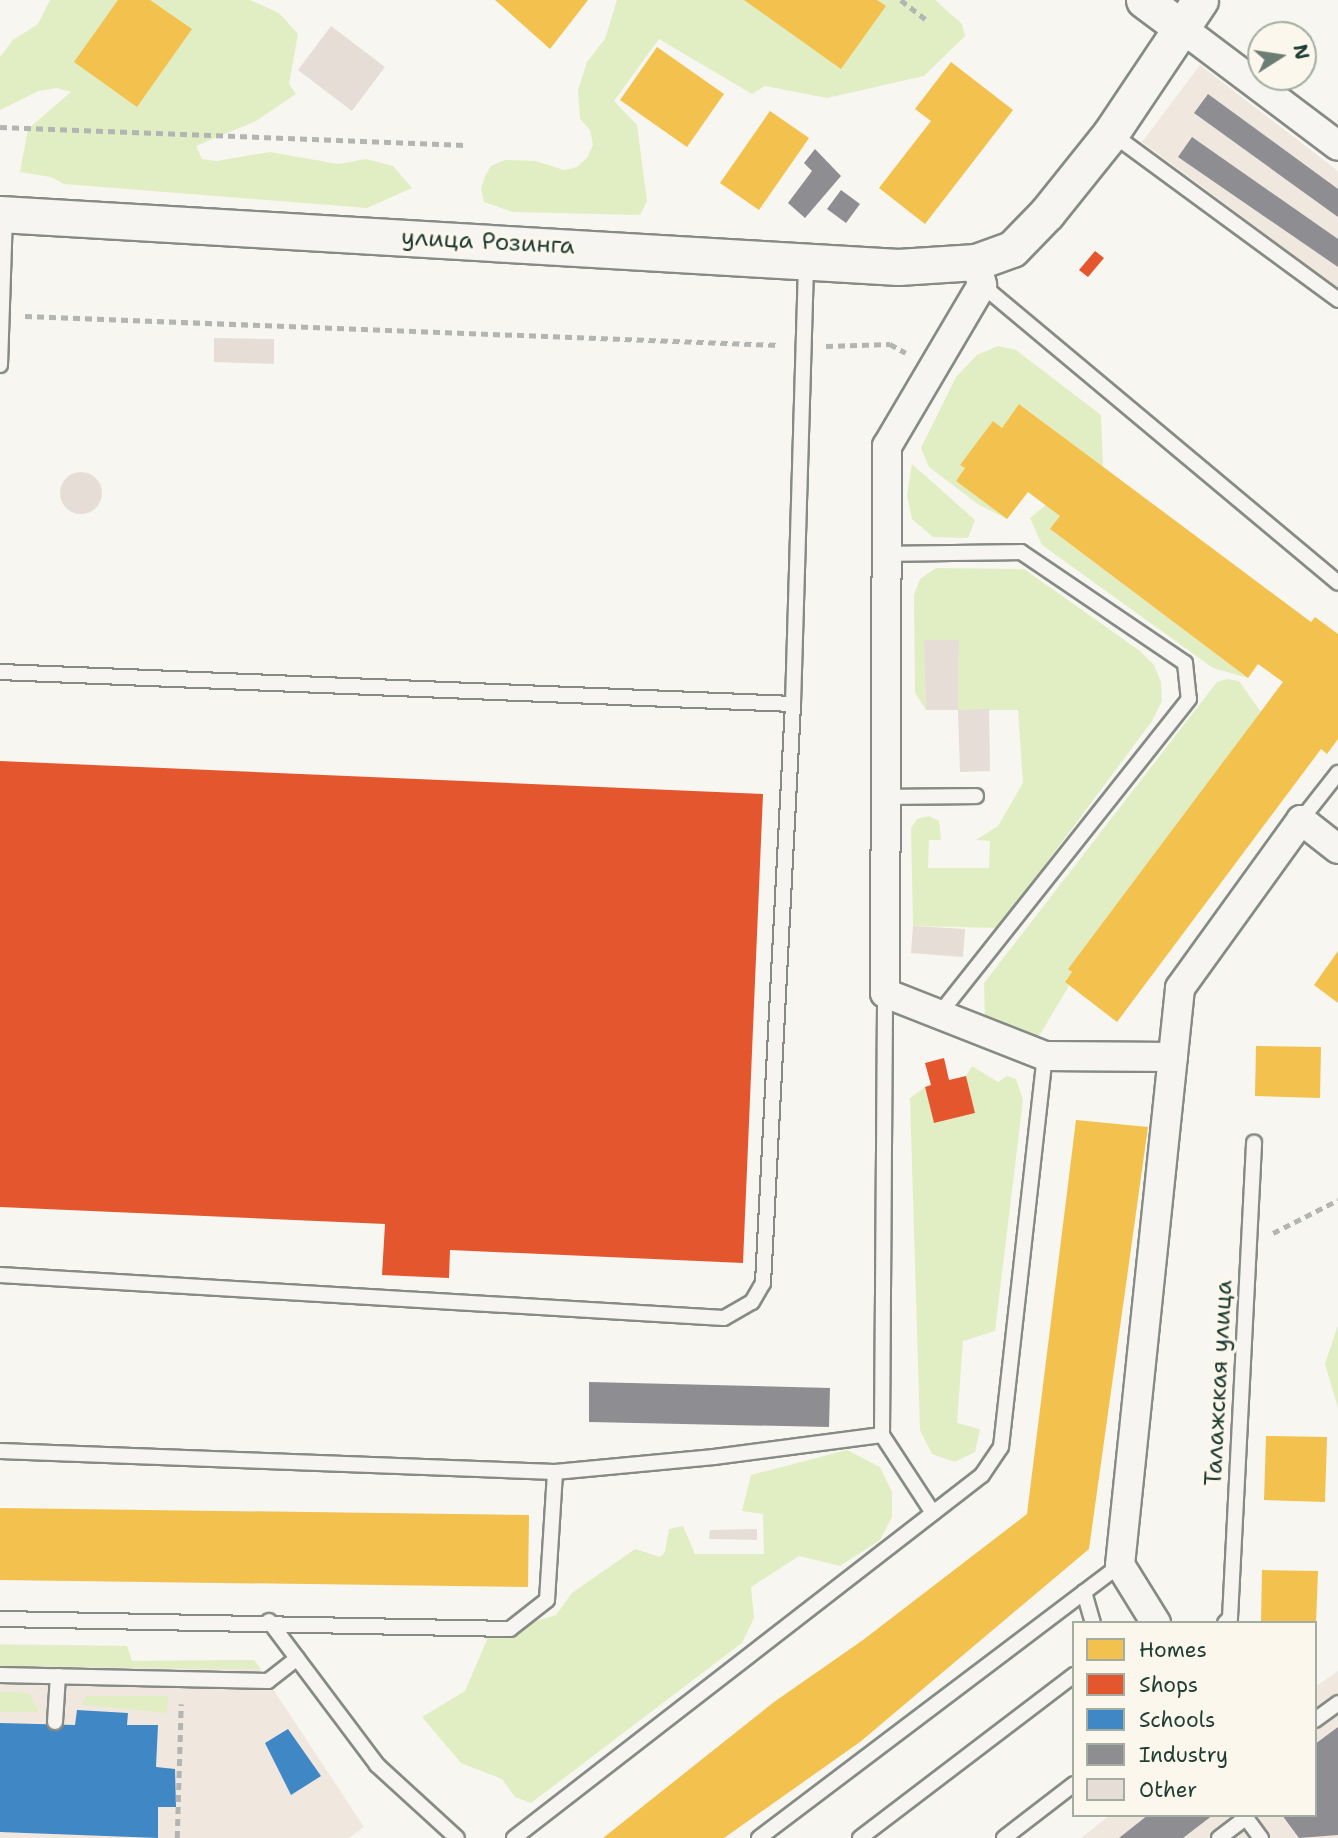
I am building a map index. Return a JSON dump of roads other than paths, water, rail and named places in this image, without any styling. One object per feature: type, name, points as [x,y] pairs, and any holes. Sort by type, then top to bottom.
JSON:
[{"type":"street","points":[[1143,0],[1190,13],[1338,146]]},
{"type":"street","name":"улица Розинга","points":[[2,214],[979,273],[1026,237],[1111,133],[1190,13]]},
{"type":"street","points":[[979,273],[932,369],[887,446],[885,993],[1045,1056],[1173,1057]]},
{"type":"street","points":[[1155,1621],[1120,1565],[1180,988],[1301,820],[1338,849]]},
{"type":"lane","points":[[1111,133],[1338,300]]},
{"type":"lane","points":[[0,365],[2,214]]},
{"type":"lane","points":[[0,1275],[724,1318],[752,1303],[763,1283],[793,704],[807,261]]},
{"type":"lane","points":[[979,273],[1338,583]]},
{"type":"lane","points":[[885,554],[1021,552],[1185,663],[1189,699],[940,1013]]},
{"type":"lane","points":[[0,672],[793,704]]},
{"type":"lane","points":[[1301,820],[1338,774]]},
{"type":"lane","points":[[885,797],[976,796]]},
{"type":"lane","points":[[885,993],[883,1434],[933,1513]]},
{"type":"lane","points":[[514,1838],[982,1475],[1001,1447],[1045,1056]]},
{"type":"lane","name":"Талажская улица","points":[[1227,1621],[1230,1618],[1254,1143]]},
{"type":"lane","points":[[0,1451],[555,1472],[714,1457],[883,1434]]},
{"type":"lane","points":[[0,1619],[269,1621],[510,1629],[547,1600],[555,1472]]},
{"type":"lane","points":[[758,1838],[1120,1565]]},
{"type":"lane","points":[[1084,1592],[1092,1621]]},
{"type":"lane","points":[[269,1621],[377,1765],[457,1838]]},
{"type":"lane","points":[[0,1675],[268,1681],[297,1658]]},
{"type":"lane","points":[[55,1722],[58,1676]]},
{"type":"lane","points":[[860,1838],[1072,1677]]},
{"type":"lane","points":[[1317,1719],[1338,1703]]},
{"type":"lane","points":[[1004,1838],[1072,1786]]},
{"type":"lane","points":[[1219,1838],[1244,1817],[1261,1838]]}]
